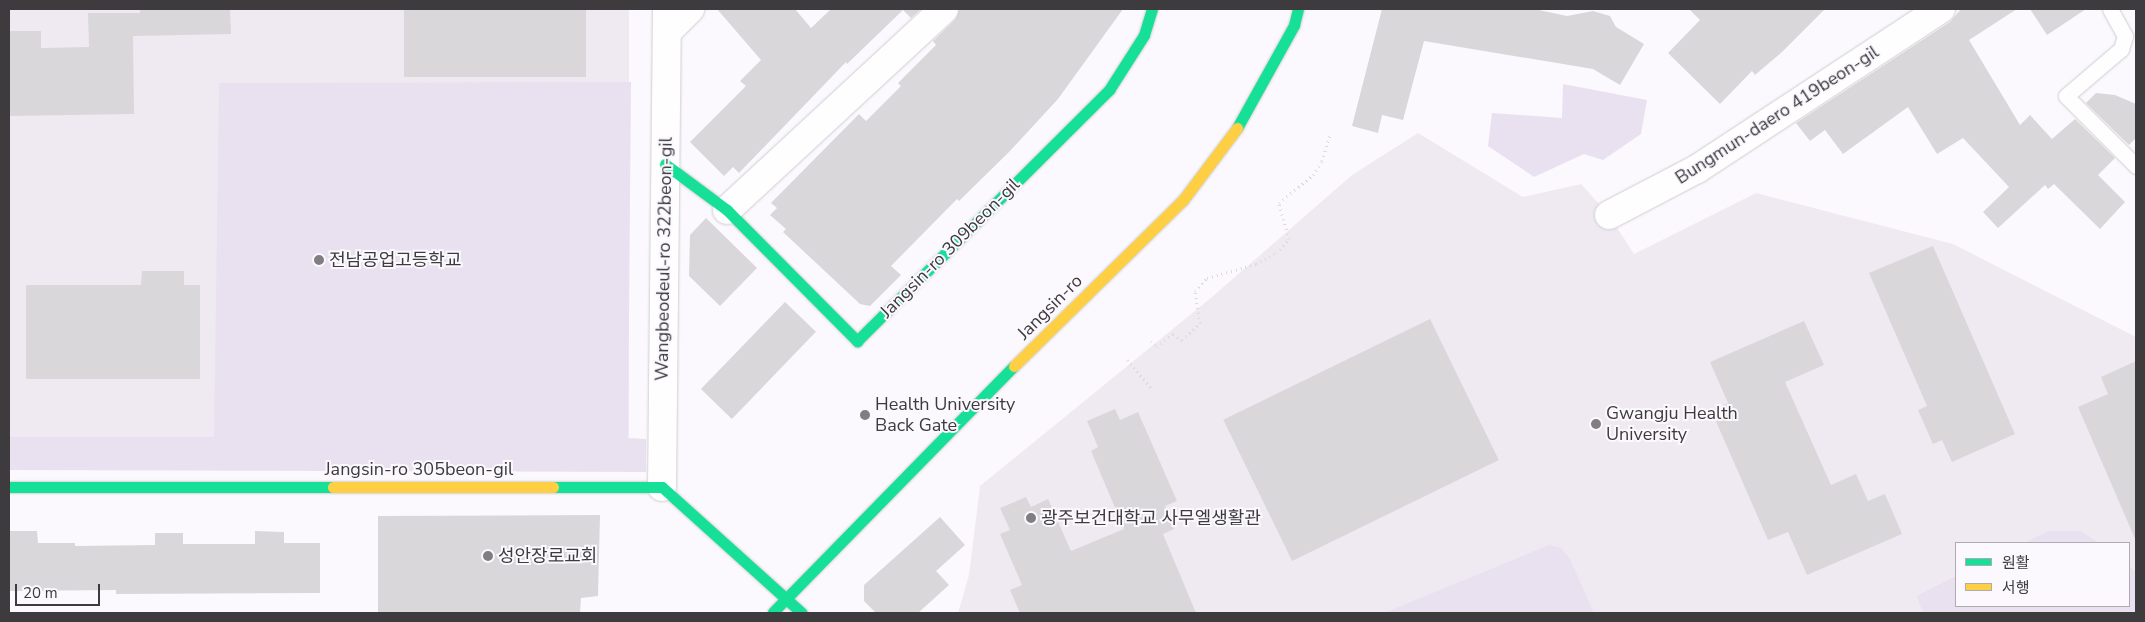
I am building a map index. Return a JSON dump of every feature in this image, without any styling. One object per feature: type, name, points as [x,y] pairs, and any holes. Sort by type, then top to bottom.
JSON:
[{"type":"street","name":"Wangbeodeul-ro 322beon-gil","points":[[662,487],[667,20],[690,9]]},
{"type":"street","points":[[727,210],[944,9]]},
{"type":"street","name":"Jangsin-ro 309beon-gil","points":[[665,164],[727,210],[857,341],[1109,90],[1144,35],[1152,9]]},
{"type":"street","name":"Jangsin-ro","points":[[772,613],[927,452],[1183,200],[1246,116],[1294,25],[1298,9]]},
{"type":"street","name":"Bungmun-daero 419beon-gil","points":[[1610,215],[1698,168],[1941,9]]},
{"type":"street","name":"Jangsin-ro 305beon-gil","points":[[9,487],[662,487]]},
{"type":"street","points":[[662,487],[785,600],[802,613]]},
{"type":"lane","points":[[2110,9],[2124,36],[2121,49],[2066,96],[2136,166]]},
{"type":"path","points":[[1151,341],[1157,347],[1173,334],[1182,340],[1200,324],[1195,291],[1206,278],[1256,264],[1276,253],[1289,239],[1279,203],[1313,175],[1322,161],[1330,134]]},
{"type":"path","points":[[1127,360],[1152,389]]},
{"type":"shaded area","name":"전남공업고등학교","points":[[9,9],[629,9],[629,437],[9,437]]},
{"type":"shaded area","points":[[631,82],[628,438],[646,439],[646,472],[9,470],[9,437],[214,437],[219,83]]},
{"type":"shaded area","points":[[1563,84],[1647,100],[1641,134],[1603,160],[1584,154],[1534,177],[1488,146],[1492,113],[1562,118]]},
{"type":"shaded area","name":"Gwangju Health University","points":[[1418,133],[1523,197],[1581,184],[1609,215],[1634,254],[1756,193],[1953,244],[2136,337],[2136,572],[2130,566],[2130,542],[2098,542],[2081,531],[2048,531],[2025,542],[1955,542],[1955,576],[1916,596],[1923,613],[958,613],[969,575],[980,486],[1212,297],[1352,175]]},
{"type":"shaded area","points":[[2048,531],[2081,531],[2098,542],[2025,542]]},
{"type":"shaded area","points":[[1549,545],[1561,548],[1570,559],[1594,613],[1384,613]]},
{"type":"shaded area","points":[[2130,566],[2136,572],[2136,613],[1923,613],[1916,596],[1955,576],[1955,607],[2130,607]]},
{"type":"building","points":[[140,9],[230,9],[231,34],[133,36],[134,114],[9,116],[9,31],[41,31],[41,48],[89,47],[88,13],[140,13]]},
{"type":"building","points":[[404,9],[586,9],[586,77],[404,77]]},
{"type":"building","points":[[717,9],[795,9],[811,28],[831,9],[921,9],[911,18],[903,10],[847,64],[846,62],[739,173],[733,167],[724,176],[690,142],[746,86],[740,81],[761,60]]},
{"type":"building","points":[[959,9],[1123,9],[1058,99],[1010,151],[959,201],[957,199],[891,266],[901,275],[870,306],[860,304],[783,232],[786,229],[770,215],[777,208],[771,203],[859,114],[866,121],[901,86],[898,83],[936,45],[933,41],[955,20]]},
{"type":"building","points":[[1382,9],[1534,9],[1567,16],[1593,11],[1610,16],[1616,27],[1644,44],[1620,85],[1593,69],[1424,41],[1403,120],[1382,115],[1378,133],[1352,126]]},
{"type":"building","points":[[1689,9],[1825,9],[1782,52],[1755,75],[1752,71],[1720,104],[1668,53],[1700,20]]},
{"type":"building","points":[[1961,9],[2017,9],[1969,40],[2020,125],[2030,115],[2052,139],[2075,119],[2115,158],[2098,175],[2125,202],[2100,229],[2054,184],[2048,189],[2045,185],[1998,228],[1983,212],[2009,187],[1963,138],[1937,154],[1908,107],[1843,154],[1825,130],[1810,141],[1796,123],[1950,22]]},
{"type":"building","points":[[2030,9],[2086,9],[2047,35]]},
{"type":"building","points":[[2096,93],[2115,95],[2136,104],[2136,138],[2129,145],[2086,103]]},
{"type":"building","points":[[706,218],[757,268],[720,306],[689,276],[690,235]]},
{"type":"building","points":[[1933,246],[2015,434],[1952,462],[1942,440],[1933,444],[1918,410],[1927,406],[1869,273]]},
{"type":"building","points":[[142,271],[184,271],[184,285],[200,285],[200,379],[26,379],[26,285],[141,285]]},
{"type":"building","points":[[785,302],[816,332],[732,419],[701,389]]},
{"type":"building","points":[[1430,319],[1499,460],[1292,561],[1223,420]]},
{"type":"building","points":[[1804,321],[1824,365],[1785,382],[1831,485],[1856,474],[1868,501],[1885,494],[1902,534],[1807,575],[1788,532],[1768,540],[1711,410],[1728,403],[1710,362]]},
{"type":"building","points":[[2136,361],[2136,541],[2078,407],[2108,394],[2101,377]]},
{"type":"building","name":"광주보건대학교 사무엘생활관","points":[[1115,409],[1120,420],[1138,412],[1177,501],[1165,506],[1174,529],[1163,534],[1196,613],[1020,613],[1010,590],[1022,585],[1000,534],[1010,530],[1000,508],[1026,497],[1031,507],[1048,499],[1071,551],[1124,529],[1091,451],[1098,447],[1087,421]]},
{"type":"building","name":"성안장로교회","points":[[600,515],[598,596],[581,598],[580,613],[378,613],[378,516]]},
{"type":"building","points":[[940,517],[965,545],[936,571],[949,585],[918,613],[876,613],[864,601],[864,585]]},
{"type":"building","points":[[9,531],[37,531],[38,543],[75,543],[75,546],[155,545],[155,533],[183,533],[183,544],[255,544],[255,531],[284,532],[284,543],[320,543],[320,593],[116,594],[116,590],[9,591]]},
{"type":"traffic: fast","points":[[665,164],[727,210],[857,341],[1109,90],[1144,35],[1152,9]]},
{"type":"traffic: fast","points":[[1237,128],[1294,25],[1298,9]]},
{"type":"traffic: fast","points":[[773,612],[1014,366]]},
{"type":"traffic: fast","points":[[9,487],[333,487]]},
{"type":"traffic: fast","points":[[553,487],[662,487],[802,613]]},
{"type":"traffic: slow","points":[[1014,366],[1183,200],[1237,128]]},
{"type":"traffic: slow","points":[[333,487],[553,487]]},
{"type":"place","name":"전남공업고등학교","points":[[319,260]]},
{"type":"place","name":"Health University Back Gate","points":[[865,415]]},
{"type":"place","name":"Gwangju Health University","points":[[1596,424]]},
{"type":"place","name":"광주보건대학교 사무엘생활관","points":[[1031,518]]},
{"type":"place","name":"성안장로교회","points":[[488,556]]}]
